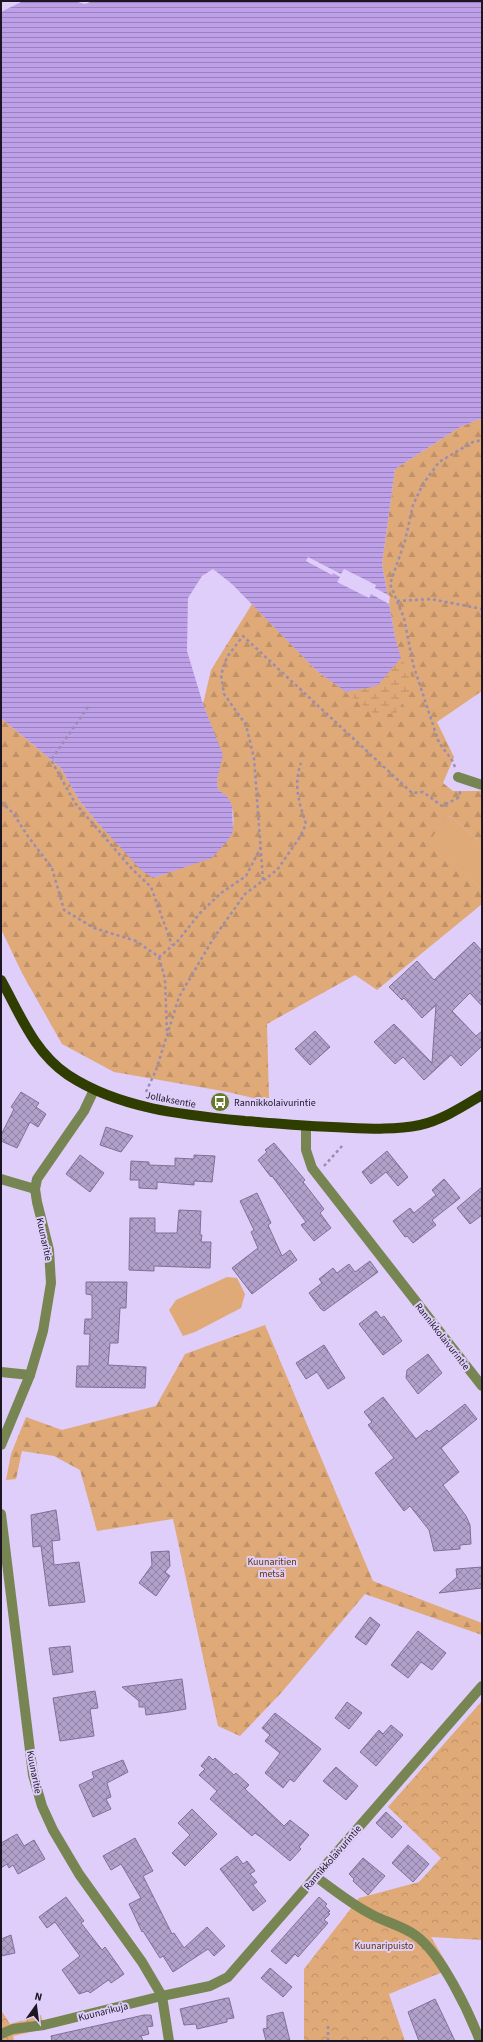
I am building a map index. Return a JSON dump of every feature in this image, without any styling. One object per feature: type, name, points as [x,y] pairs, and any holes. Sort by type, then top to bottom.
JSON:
[{"type":"main road","name":"Jollaksentie","points":[[1,980],[31,1037],[67,1074],[94,1090],[167,1112],[306,1126],[388,1129],[420,1125],[452,1113],[482,1095]]},
{"type":"street","points":[[458,777],[482,785]]},
{"type":"street","points":[[1,1179],[35,1189],[40,1174],[84,1111],[94,1090]]},
{"type":"street","name":"Rannikkolaivurintie","points":[[306,1126],[306,1150],[312,1168],[482,1386]]},
{"type":"street","name":"Kuunaritie","points":[[1,1446],[30,1375],[43,1332],[51,1282],[49,1250],[35,1189]]},
{"type":"street","points":[[1,1372],[30,1375]]},
{"type":"street","name":"Kuunaritie","points":[[1,1514],[33,1775],[42,1806],[79,1874],[142,1962],[162,1996]]},
{"type":"street","name":"Rannikkolaivurintie","points":[[162,1996],[210,1986],[228,1977],[482,1686]]},
{"type":"street","points":[[316,1877],[369,1913],[399,1926],[416,1936],[434,1954],[472,2020],[480,2041]]},
{"type":"street","points":[[162,1996],[169,2041]]},
{"type":"street","name":"Kuunarikuja","points":[[1,2034],[13,2029],[44,2025],[162,1996]]},
{"type":"path","points":[[263,880],[254,758],[246,725],[224,694],[221,675],[227,657],[243,636],[412,793],[423,792],[442,806],[458,798],[463,787],[452,760],[439,743],[413,664],[404,618],[390,584],[405,541],[413,505],[423,484],[439,462],[473,442],[482,440]]},
{"type":"path","points":[[397,601],[431,599],[482,609]]},
{"type":"path","points":[[88,707],[51,760],[75,803],[132,869],[151,887],[172,946]]},
{"type":"path","points":[[146,1092],[156,1070],[179,997],[213,939],[245,894],[277,870],[300,837],[306,824],[298,803],[298,772],[301,762]]},
{"type":"path","points":[[1,802],[13,813],[27,835],[52,868],[64,910],[94,928],[136,941],[159,957],[165,979],[167,1035]]},
{"type":"path","points":[[159,957],[172,946],[200,913],[221,893],[246,876],[261,847]]},
{"type":"path","points":[[320,1178],[323,1167],[343,1145]]},
{"type":"path","points":[[328,2026],[328,2041]]},
{"type":"green space","points":[[482,418],[482,691],[437,722],[454,757],[443,783],[453,791],[482,791],[482,843],[450,816],[428,843],[482,889],[482,904],[377,990],[355,975],[267,1024],[269,1098],[253,1098],[228,1092],[114,1072],[62,1044],[22,973],[1,929],[1,718],[61,768],[79,800],[97,822],[153,878],[173,871],[229,839],[233,826],[233,812],[228,799],[218,790],[217,780],[222,755],[203,704],[211,670],[252,604],[317,671],[346,692],[401,658],[395,637],[382,564],[395,469],[460,427]]},
{"type":"green space","points":[[395,637],[401,658],[411,675],[410,693],[396,713],[376,715],[328,679],[357,673]]},
{"type":"green space","points":[[450,816],[482,843],[482,889],[427,843]]},
{"type":"green space","points":[[227,1277],[237,1278],[245,1294],[241,1308],[195,1332],[183,1336],[169,1310],[176,1300]]},
{"type":"green space","name":"Kuunaritien metsä","points":[[265,1325],[373,1581],[482,1623],[482,1635],[365,1594],[281,1693],[240,1736],[218,1726],[173,1519],[97,1531],[80,1470],[54,1456],[22,1451],[16,1479],[6,1480],[11,1454],[26,1417],[62,1430],[156,1406],[185,1354]]},
{"type":"green space","name":"Kuunaripuisto","points":[[482,1701],[482,1940],[431,1937],[450,1969],[389,1994],[405,2041],[304,2041],[304,1969],[359,1898],[419,1882],[441,1858],[388,1807]]},
{"type":"green space","points":[[1,2010],[10,2024],[41,2015],[44,2029],[13,2036],[14,2041],[1,2041]]},
{"type":"shaded area","points":[[23,1],[74,1],[85,4],[93,1],[482,1],[482,418],[460,427],[395,469],[382,564],[395,637],[401,658],[377,686],[346,692],[317,671],[232,584],[213,569],[202,576],[188,598],[187,651],[203,704],[223,755],[217,780],[218,790],[226,795],[232,805],[233,831],[229,839],[212,858],[153,878],[141,870],[97,822],[79,800],[61,768],[1,718],[1,12]]},
{"type":"pier","points":[[308,557],[341,574],[344,569],[376,585],[375,588],[390,596],[389,604],[371,594],[369,598],[337,582],[340,577],[333,573],[332,575],[306,561]]},
{"type":"building","points":[[474,942],[482,951],[482,1006],[470,993],[452,1011],[476,1036],[482,1031],[482,1046],[461,1066],[451,1055],[424,1080],[403,1057],[395,1064],[374,1042],[394,1024],[432,1063],[436,1005],[422,1018],[404,998],[402,1000],[389,987],[417,961],[434,980]]},
{"type":"building","points":[[315,1031],[330,1047],[310,1065],[295,1049]]},
{"type":"building","points":[[21,1092],[39,1103],[36,1107],[46,1114],[38,1127],[30,1122],[17,1148],[1,1141],[1,1135],[14,1109],[11,1107]]},
{"type":"building","points":[[106,1127],[133,1136],[121,1152],[100,1145]]},
{"type":"building","points":[[274,1143],[305,1180],[303,1182],[324,1209],[320,1213],[331,1228],[314,1241],[301,1225],[306,1222],[272,1176],[271,1177],[258,1160],[267,1152],[265,1150]]},
{"type":"building","points":[[387,1151],[408,1177],[398,1186],[386,1172],[371,1184],[362,1172]]},
{"type":"building","points":[[80,1155],[104,1173],[90,1192],[66,1174]]},
{"type":"building","points":[[194,1155],[215,1156],[212,1182],[194,1181],[194,1185],[157,1182],[157,1189],[139,1188],[139,1180],[130,1180],[131,1161],[149,1162],[149,1165],[175,1166],[175,1158],[194,1159]]},
{"type":"building","points":[[444,1179],[460,1198],[432,1220],[436,1225],[413,1243],[407,1236],[405,1237],[393,1221],[410,1208],[414,1213],[436,1195],[432,1190]]},
{"type":"building","points":[[482,1187],[482,1215],[470,1224],[457,1208]]},
{"type":"building","points":[[257,1193],[271,1223],[268,1225],[282,1256],[290,1250],[297,1260],[252,1294],[232,1268],[258,1248],[251,1232],[254,1230],[240,1201]]},
{"type":"building","points":[[179,1210],[201,1211],[201,1242],[211,1242],[210,1268],[154,1266],[154,1271],[129,1270],[130,1218],[155,1218],[155,1233],[177,1233]]},
{"type":"building","points":[[370,1261],[378,1272],[324,1311],[309,1293],[322,1283],[319,1279],[333,1268],[337,1273],[349,1264],[355,1272]]},
{"type":"building","points":[[86,1282],[127,1282],[126,1308],[120,1308],[118,1343],[110,1343],[108,1365],[146,1367],[145,1388],[76,1387],[77,1366],[89,1366],[90,1334],[84,1334],[85,1319],[92,1319],[92,1295],[86,1294]]},
{"type":"building","points":[[376,1311],[381,1318],[384,1316],[402,1341],[383,1355],[359,1324]]},
{"type":"building","points":[[324,1345],[345,1378],[328,1389],[317,1372],[306,1379],[296,1363]]},
{"type":"building","points":[[428,1354],[442,1373],[418,1394],[406,1378],[407,1370]]},
{"type":"building","points":[[383,1397],[416,1439],[427,1430],[429,1432],[465,1404],[477,1419],[441,1448],[459,1472],[443,1485],[466,1516],[470,1525],[471,1544],[460,1545],[460,1549],[434,1551],[429,1530],[410,1506],[404,1511],[375,1473],[394,1458],[368,1425],[372,1422],[364,1412]]},
{"type":"building","points":[[56,1510],[60,1540],[52,1541],[54,1565],[79,1562],[85,1602],[49,1606],[41,1546],[33,1547],[31,1515]]},
{"type":"building","points":[[169,1551],[170,1566],[165,1572],[170,1576],[156,1596],[139,1583],[152,1565],[151,1552]]},
{"type":"building","points":[[482,1567],[482,1588],[439,1593],[457,1577],[456,1569]]},
{"type":"building","points":[[370,1617],[380,1625],[366,1645],[355,1637]]},
{"type":"building","points":[[418,1631],[446,1653],[432,1670],[421,1662],[408,1678],[391,1665]]},
{"type":"building","points":[[70,1646],[73,1672],[53,1675],[49,1648]]},
{"type":"building","points":[[182,1679],[186,1709],[169,1712],[146,1715],[145,1707],[139,1707],[139,1701],[122,1687]]},
{"type":"building","points":[[95,1691],[98,1708],[90,1709],[94,1736],[60,1741],[53,1698]]},
{"type":"building","points":[[347,1702],[362,1713],[349,1729],[335,1718]]},
{"type":"building","points":[[275,1713],[321,1749],[294,1782],[290,1779],[283,1788],[265,1773],[280,1753],[265,1741],[270,1735],[262,1728]]},
{"type":"building","points":[[391,1725],[403,1735],[376,1766],[360,1752],[379,1730],[383,1734]]},
{"type":"building","points":[[209,1756],[213,1760],[215,1758],[234,1775],[236,1773],[249,1785],[245,1789],[284,1826],[290,1820],[309,1835],[299,1847],[301,1849],[290,1861],[255,1833],[252,1836],[210,1799],[217,1791],[199,1775],[205,1769],[201,1766]]},
{"type":"building","points":[[123,1760],[128,1772],[107,1783],[111,1797],[106,1799],[111,1809],[93,1817],[79,1785],[94,1778],[92,1772]]},
{"type":"building","points":[[336,1767],[358,1786],[346,1800],[323,1781]]},
{"type":"building","points":[[192,1809],[217,1834],[185,1866],[172,1853],[190,1835],[178,1823]]},
{"type":"building","points":[[386,1812],[402,1827],[392,1838],[376,1823]]},
{"type":"building","points":[[17,1834],[24,1846],[34,1840],[45,1859],[18,1874],[13,1865],[9,1868],[7,1864],[1,1868],[1,1843]]},
{"type":"building","points":[[135,1838],[153,1871],[143,1876],[172,1934],[174,1933],[184,1948],[207,1927],[225,1946],[214,1956],[208,1949],[173,1972],[163,1956],[160,1958],[143,1931],[142,1932],[129,1904],[141,1898],[121,1864],[111,1870],[103,1856]]},
{"type":"building","points":[[408,1845],[429,1864],[413,1882],[392,1863]]},
{"type":"building","points":[[237,1856],[243,1864],[247,1861],[255,1871],[250,1874],[257,1882],[253,1885],[266,1901],[253,1911],[220,1869]]},
{"type":"building","points":[[363,1858],[385,1876],[368,1895],[353,1881],[354,1879],[349,1874]]},
{"type":"building","points":[[66,1897],[84,1921],[81,1923],[102,1950],[105,1947],[124,1974],[111,1983],[109,1980],[107,1981],[90,1993],[88,1991],[79,1994],[62,1970],[80,1956],[55,1922],[47,1928],[39,1917]]},
{"type":"building","points":[[319,1897],[327,1904],[325,1906],[330,1911],[328,1913],[330,1914],[324,1920],[328,1923],[298,1957],[295,1954],[286,1964],[271,1951]]},
{"type":"building","points":[[11,1935],[15,1953],[1,1956],[1,1939]]},
{"type":"building","points":[[270,1968],[292,1987],[283,1997],[261,1978]]},
{"type":"building","points":[[229,1998],[234,2018],[227,2019],[227,2022],[197,2029],[196,2024],[184,2025],[180,2009]]},
{"type":"building","points":[[435,1999],[455,2041],[419,2041],[408,2012]]},
{"type":"building","points":[[283,2012],[290,2041],[266,2041],[263,2029],[267,2028],[267,2016]]},
{"type":"building","points":[[144,2015],[151,2015],[153,2026],[147,2027],[149,2034],[141,2036],[143,2041],[52,2041],[51,2036]]},
{"type":"place","name":"Rannikkolaivurintie","points":[[220,1102]]}]
